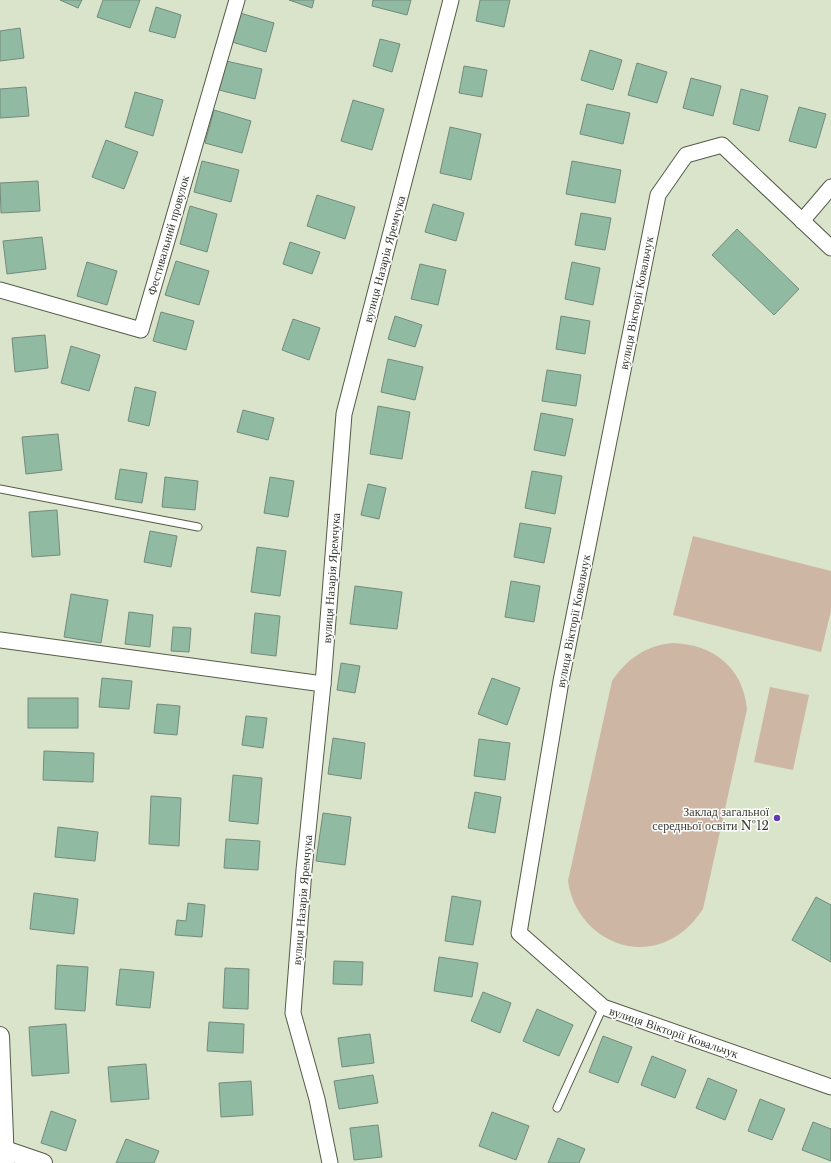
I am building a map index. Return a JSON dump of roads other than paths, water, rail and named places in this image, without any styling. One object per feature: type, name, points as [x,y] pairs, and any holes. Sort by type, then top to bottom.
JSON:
[{"type":"street","name":"Фестивальний провулок","points":[[0,290],[141,330],[236,0]]},
{"type":"street","name":"вулиця Назарія Яремчука","points":[[330,1163],[317,1099],[293,1013],[304,870],[323,684],[344,414],[451,0]]},
{"type":"street","name":"вулиця Вікторії Ковальчук","points":[[831,248],[722,146],[686,155],[658,195],[561,681],[519,933],[603,1007],[831,1087]]},
{"type":"street","points":[[802,221],[831,187]]},
{"type":"street","points":[[0,640],[323,684]]},
{"type":"street","points":[[0,1036],[5,1156],[43,1163]]},
{"type":"lane","points":[[0,489],[198,527]]},
{"type":"lane","points":[[557,1108],[603,1007]]},
{"type":"place","name":"Заклад загальної середньої освіти №12","points":[[777,818]]}]
